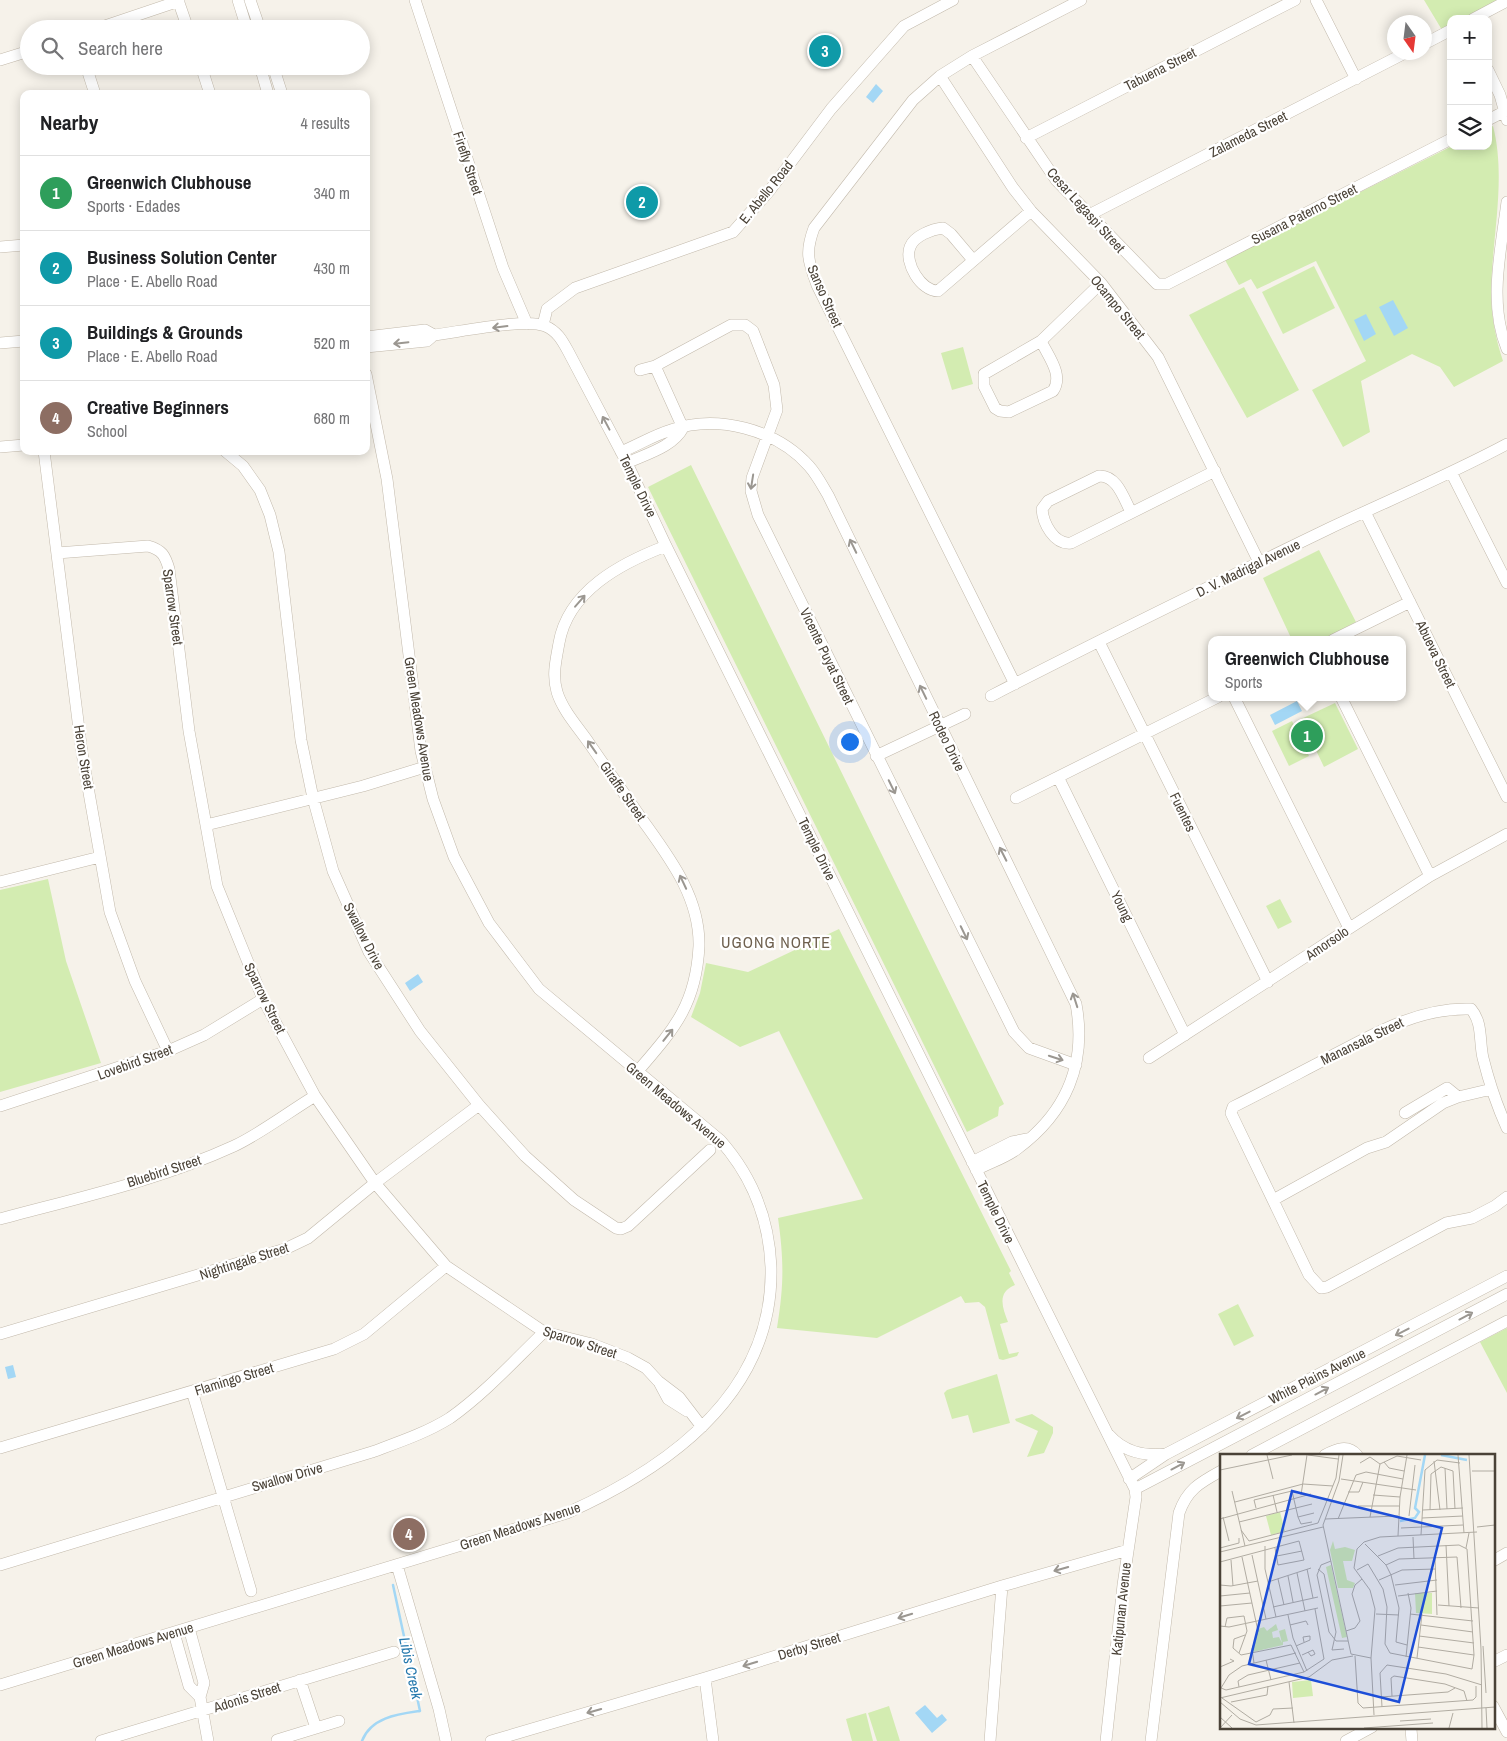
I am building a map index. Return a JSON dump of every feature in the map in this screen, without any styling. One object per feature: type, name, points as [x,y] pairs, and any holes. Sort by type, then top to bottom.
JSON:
[{"type":"street","points":[[238,0],[244,20]]},
{"type":"street","points":[[250,0],[257,20]]},
{"type":"street","name":"Firefly Street","points":[[414,0],[503,268],[527,324]]},
{"type":"street","name":"E. Abello Road","points":[[543,325],[547,309],[575,288],[733,232],[770,190],[831,109],[891,39],[904,26],[953,0]]},
{"type":"street","name":"Sanso Street","points":[[1015,684],[817,285],[808,263],[807,246],[814,228],[913,100],[940,76],[972,56],[1081,0]]},
{"type":"street","name":"Tabuena Street","points":[[1026,138],[1295,0]]},
{"type":"street","points":[[1316,0],[1356,79]]},
{"type":"street","points":[[122,20],[178,1],[185,20]]},
{"type":"street","points":[[1481,15],[1507,1]]},
{"type":"street","points":[[1432,40],[1447,32]]},
{"type":"street","points":[[0,60],[20,54]]},
{"type":"street","name":"Cesar Legaspi Street","points":[[972,56],[1056,180],[1157,284]]},
{"type":"street","name":"Zalameda Street","points":[[1089,215],[1392,60]]},
{"type":"street","points":[[89,75],[94,90]]},
{"type":"street","points":[[204,75],[209,90]]},
{"type":"street","points":[[263,75],[267,90]]},
{"type":"street","points":[[276,75],[281,90]]},
{"type":"street","name":"Ocampo Street","points":[[940,76],[1013,188],[1031,211],[1101,283],[1158,357],[1259,562]]},
{"type":"street","points":[[1492,79],[1507,114],[1492,119]]},
{"type":"street","name":"Susana Paterno Street","points":[[1157,284],[1167,284],[1447,141]]},
{"type":"street","points":[[1507,202],[1497,288],[1500,325],[1507,349]]},
{"type":"street","points":[[973,260],[951,234],[943,228],[920,236],[910,247],[909,254],[918,281],[924,288],[932,291],[942,290],[973,260],[1031,211]]},
{"type":"street","points":[[0,246],[20,245]]},
{"type":"street","points":[[1041,341],[1058,375],[1058,384],[1053,391],[1009,412],[1000,411],[995,408],[984,386],[984,374],[1041,341],[1101,283]]},
{"type":"street","points":[[370,337],[425,330],[434,334],[527,324],[543,325]]},
{"type":"street","name":"Temple Drive","points":[[543,325],[561,337],[627,463],[666,546],[1132,1484]]},
{"type":"street","name":"Vicente Puyat Street","points":[[640,370],[655,366],[730,325],[745,325],[753,331],[777,397],[777,410],[752,478],[751,491],[753,503],[876,756],[1014,1032],[1029,1048],[1076,1065]]},
{"type":"street","points":[[370,347],[428,340],[434,334]]},
{"type":"street","points":[[0,343],[20,341]]},
{"type":"street","points":[[627,463],[671,442],[679,436],[683,428],[655,366]]},
{"type":"street","name":"Green Meadows Avenue","points":[[0,1685],[567,1513],[603,1496],[650,1469],[702,1427],[733,1392],[745,1374],[759,1342],[770,1286],[770,1247],[764,1217],[752,1186],[737,1159],[720,1140],[539,989],[512,956],[484,915],[454,857],[441,825],[426,770],[388,479],[370,393]]},
{"type":"street","name":"Rodeo Drive","points":[[621,452],[671,430],[717,423],[740,427],[768,436],[797,455],[819,481],[1072,990],[1079,1017],[1079,1048],[1076,1065],[1060,1105],[1052,1118],[1028,1139],[974,1166]]},
{"type":"street","name":"D. V. Madrigal Avenue","points":[[991,696],[1259,562],[1364,512],[1452,474],[1507,444]]},
{"type":"street","points":[[0,447],[20,445]]},
{"type":"street","name":"Heron Street","points":[[45,455],[82,753],[110,912],[135,981],[168,1052]]},
{"type":"street","name":"Swallow Drive","points":[[230,455],[243,466],[260,490],[270,515],[279,552],[301,740],[313,798],[333,871],[369,952],[420,1031],[479,1105],[525,1156],[574,1200],[616,1228],[628,1226],[710,1150]]},
{"type":"street","points":[[1131,512],[1114,482],[1104,476],[1099,476],[1048,502],[1042,509],[1042,516],[1055,539],[1065,544],[1071,543],[1215,471]]},
{"type":"street","points":[[1452,474],[1507,583]]},
{"type":"street","name":"Abueva Street","points":[[1364,512],[1507,797]]},
{"type":"street","name":"Sparrow Street","points":[[57,553],[148,546],[159,549],[166,556],[189,731],[217,886],[263,999],[315,1096],[375,1183],[446,1266],[544,1332],[592,1344],[628,1358],[646,1368],[658,1381],[668,1400],[690,1413],[702,1427]]},
{"type":"street","name":"Giraffe Street","points":[[637,1072],[677,1023],[687,1006],[698,946],[694,910],[687,891],[668,854],[564,708],[554,674],[561,630],[571,612],[590,590],[615,570],[666,546]]},
{"type":"street","points":[[1341,636],[1410,602]]},
{"type":"street","name":"Fuentes","points":[[1099,642],[1268,982]]},
{"type":"street","points":[[1016,798],[1210,701]]},
{"type":"street","points":[[1236,701],[1349,928]]},
{"type":"street","points":[[1343,701],[1430,876]]},
{"type":"street","points":[[876,756],[965,714]]},
{"type":"street","points":[[206,825],[426,770]]},
{"type":"street","name":"Young","points":[[1058,776],[1185,1035]]},
{"type":"street","name":"Amorsolo","points":[[1149,1058],[1430,876],[1507,834]]},
{"type":"street","points":[[0,882],[100,857]]},
{"type":"street","name":"Lovebird Street","points":[[0,1106],[168,1052],[204,1035],[263,999]]},
{"type":"street","name":"Manansala Street","points":[[1273,1200],[1231,1113],[1234,1107],[1380,1030],[1413,1017],[1460,1009],[1471,1009],[1476,1015],[1479,1025],[1483,1056],[1492,1089],[1507,1128]]},
{"type":"street","points":[[1405,1113],[1447,1088],[1458,1097]]},
{"type":"street","points":[[1492,1089],[1458,1097],[1443,1104],[1386,1142],[1368,1148],[1273,1200],[1309,1274],[1321,1288],[1446,1223],[1472,1218],[1507,1196]]},
{"type":"street","name":"Bluebird Street","points":[[0,1219],[127,1184],[201,1160],[236,1146],[315,1096]]},
{"type":"street","name":"Nightingale Street","points":[[0,1334],[285,1249],[308,1238],[375,1183],[479,1105]]},
{"type":"street","name":"Flamingo Street","points":[[0,1448],[334,1349],[364,1334],[446,1266]]},
{"type":"street","name":"White Plains Avenue","points":[[1132,1484],[1166,1454],[1507,1276]]},
{"type":"street","name":"White Plains Avenue","points":[[1132,1484],[1430,1335],[1507,1294]]},
{"type":"street","points":[[1254,1454],[1507,1321]]},
{"type":"street","points":[[1422,1322],[1430,1335]]},
{"type":"street","name":"Swallow Drive","points":[[0,1565],[372,1452],[417,1435],[449,1418],[481,1392],[544,1332]]},
{"type":"street","points":[[192,1391],[251,1591]]},
{"type":"street","points":[[1103,1428],[1114,1440],[1133,1452],[1152,1455],[1166,1454]]},
{"type":"street","points":[[1328,1454],[1344,1448],[1356,1454]]},
{"type":"street","points":[[1151,1741],[1179,1513],[1184,1498],[1204,1480],[1220,1472]]},
{"type":"street","name":"Katipunan Avenue","points":[[1106,1741],[1136,1497],[1132,1484]]},
{"type":"street","name":"Derby Street","points":[[491,1741],[705,1678],[1002,1586],[1128,1550]]},
{"type":"street","points":[[1494,1560],[1507,1553]]},
{"type":"street","points":[[397,1565],[440,1709],[446,1741]]},
{"type":"street","points":[[990,1741],[1002,1586]]},
{"type":"street","points":[[189,1628],[204,1683],[200,1697]]},
{"type":"street","points":[[174,1633],[189,1686],[200,1697],[204,1710],[208,1741]]},
{"type":"street","name":"Adonis Street","points":[[101,1741],[394,1652]]},
{"type":"street","points":[[1494,1662],[1507,1655]]},
{"type":"street","points":[[705,1678],[713,1741]]},
{"type":"street","points":[[300,1680],[316,1728]]},
{"type":"street","points":[[1494,1708],[1507,1732]]},
{"type":"street","points":[[277,1740],[338,1721]]},
{"type":"street","points":[[1346,1741],[1370,1728]]},
{"type":"street","points":[[1411,1729],[1412,1741]]},
{"type":"green space","points":[[1424,0],[1498,0],[1470,15],[1447,15],[1447,28],[1442,30]]},
{"type":"green space","points":[[1492,126],[1497,147],[1499,189],[1491,297],[1495,330],[1503,361],[1454,387],[1440,367],[1412,354],[1361,381],[1370,432],[1343,447],[1312,390],[1366,361],[1316,261],[1257,289],[1251,279],[1239,285],[1225,260],[1447,149],[1492,150]]},
{"type":"green space","points":[[1314,266],[1335,308],[1283,334],[1262,292]]},
{"type":"green space","points":[[1244,287],[1299,390],[1247,418],[1189,315]]},
{"type":"green space","points":[[963,347],[973,384],[952,390],[941,353]]},
{"type":"green space","points":[[691,465],[1004,1104],[999,1107],[998,1116],[967,1132],[648,487]]},
{"type":"green space","points":[[1319,550],[1356,622],[1329,636],[1290,636],[1263,578]]},
{"type":"green space","points":[[1335,703],[1358,749],[1324,767],[1301,719]]},
{"type":"green space","points":[[1292,721],[1309,756],[1289,766],[1272,731]]},
{"type":"green space","points":[[48,879],[66,961],[101,1063],[0,1092],[0,890]]},
{"type":"green space","points":[[1280,899],[1292,922],[1278,929],[1266,906]]},
{"type":"green space","points":[[839,929],[1011,1271],[1009,1273],[1015,1285],[1005,1292],[1002,1300],[1008,1322],[1000,1324],[1009,1354],[1019,1352],[1017,1356],[1003,1360],[999,1359],[985,1307],[979,1302],[965,1303],[961,1296],[877,1338],[777,1328],[782,1273],[778,1218],[863,1199],[779,1031],[740,1047],[691,1017],[700,993],[706,963],[748,972]]},
{"type":"green space","points":[[1238,1304],[1254,1336],[1234,1346],[1218,1314]]},
{"type":"green space","points":[[1507,1328],[1507,1393],[1480,1342]]},
{"type":"green space","points":[[997,1374],[1010,1423],[973,1433],[968,1415],[952,1419],[944,1393],[947,1390]]},
{"type":"green space","points":[[1032,1414],[1053,1427],[1053,1433],[1044,1453],[1027,1457],[1038,1431],[1015,1419]]},
{"type":"green space","points":[[889,1706],[900,1741],[877,1741],[868,1713]]},
{"type":"green space","points":[[866,1713],[873,1741],[852,1741],[846,1719]]},
{"type":"water","points":[[876,84],[883,91],[873,103],[866,97]]},
{"type":"water","points":[[1393,300],[1408,328],[1394,336],[1379,307]]},
{"type":"water","points":[[1366,314],[1376,334],[1364,341],[1354,320]]},
{"type":"water","points":[[1297,701],[1302,711],[1275,725],[1270,715]]},
{"type":"water","points":[[418,974],[423,982],[410,991],[405,983]]},
{"type":"water","points":[[13,1365],[16,1377],[8,1379],[5,1367]]},
{"type":"water","points":[[925,1705],[937,1718],[942,1714],[947,1720],[932,1733],[915,1713]]},
{"type":"waterway","name":"Libis Creek","points":[[362,1741],[372,1727],[386,1718],[420,1711],[393,1585]]},
{"type":"place","name":"Buildings & Grounds","points":[[825,51]]},
{"type":"place","name":"Business Solution Center","points":[[642,202]]},
{"type":"place","name":"Greenwich Clubhouse","points":[[1307,736]]},
{"type":"place","name":"Creative Beginners","points":[[409,1534]]},
{"type":"district","name":"UGONG NORTE","points":[[776,942]]}]
